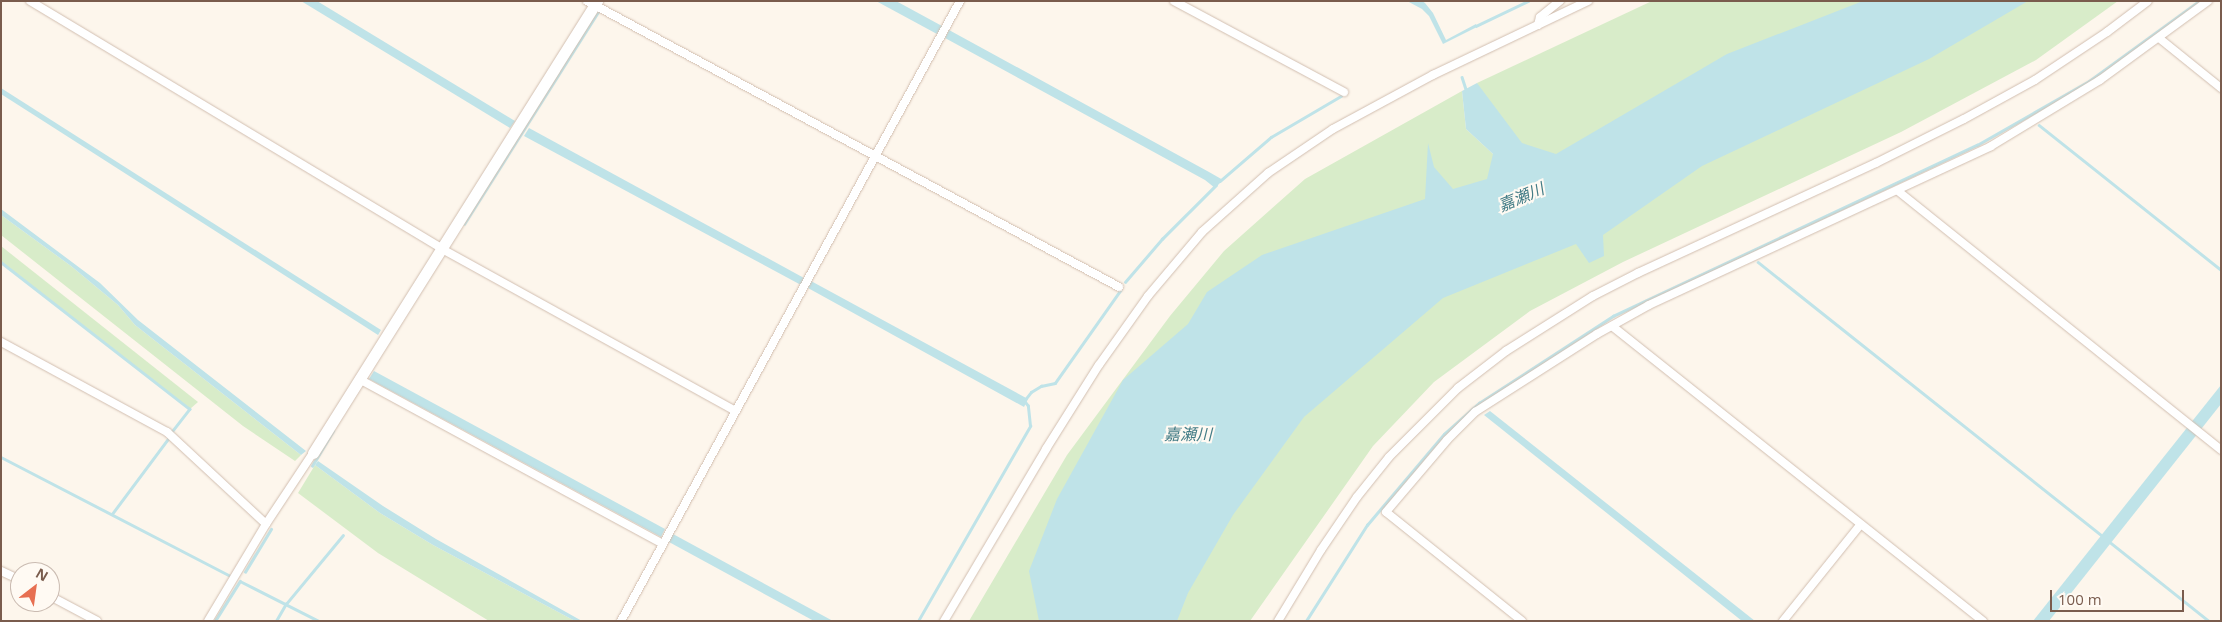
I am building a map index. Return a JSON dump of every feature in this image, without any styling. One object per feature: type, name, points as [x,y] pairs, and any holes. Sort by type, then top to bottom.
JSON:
[{"type":"street","points":[[30,1],[442,249],[735,411]]},
{"type":"street","points":[[621,621],[960,1]]},
{"type":"street","points":[[1174,1],[1344,92]]},
{"type":"street","points":[[1538,25],[1540,17],[1560,1]]},
{"type":"street","points":[[944,621],[1046,448],[1099,364],[1165,273],[1202,232],[1268,173],[1333,129],[1433,74],[1588,1]]},
{"type":"street","points":[[1278,621],[1321,550],[1357,497],[1389,457],[1458,388],[1506,351],[1577,306],[1638,273],[1876,163],[1964,119],[2034,80],[2107,32],[2148,1]]},
{"type":"street","points":[[1522,621],[1386,512],[1447,440],[1475,412],[1596,334],[1649,305],[1898,191],[1991,146],[2100,80],[2208,1]]},
{"type":"street","points":[[208,621],[266,524],[442,249],[593,3],[875,157],[1119,287]]},
{"type":"street","points":[[2159,38],[2221,88]]},
{"type":"street","points":[[1898,191],[2221,450]]},
{"type":"street","points":[[1612,326],[1983,621]]},
{"type":"street","points":[[1,342],[168,432],[266,524]]},
{"type":"street","points":[[359,379],[663,544]]},
{"type":"street","points":[[1783,621],[1862,524]]},
{"type":"street","points":[[60,601],[97,621]]},
{"type":"green space","points":[[1652,1],[1886,1],[1547,168],[1522,153],[1482,102],[1477,83]]},
{"type":"green space","points":[[2006,1],[2118,1],[2036,60],[1901,132],[1623,262],[1530,311],[1434,382],[1373,446],[1250,621],[1139,621],[1199,415],[1593,223]]},
{"type":"green space","points":[[1462,91],[1466,129],[1493,154],[1499,185],[1434,206],[1063,621],[969,621],[1067,455],[1170,316],[1224,251],[1305,179]]},
{"type":"green space","points":[[1,215],[71,266],[118,305],[135,325],[301,455],[295,461],[243,426],[1,235]]},
{"type":"green space","points":[[1,246],[198,402],[190,409],[1,262]]},
{"type":"green space","points":[[315,465],[380,513],[433,545],[575,621],[489,621],[378,553],[298,493]]},
{"type":"water","points":[[301,1],[317,1],[515,121],[510,128]]},
{"type":"water","points":[[876,1],[896,1],[942,26],[937,34]]},
{"type":"water","points":[[1407,1],[1422,1],[1425,3],[1433,13],[1446,40],[1476,24],[1477,27],[1443,44],[1429,16],[1422,9]]},
{"type":"water","name":"嘉瀬川","points":[[1863,1],[2028,1],[1929,59],[1702,166],[1603,235],[1604,256],[1589,263],[1576,244],[1443,298],[1304,417],[1233,515],[1188,593],[1177,621],[1039,621],[1029,571],[1057,499],[1123,380],[1188,324],[1207,292],[1262,255],[1425,199],[1428,143],[1434,167],[1453,189],[1487,179],[1493,154],[1466,129],[1462,91],[1477,83],[1522,143],[1556,154],[1727,54]]},
{"type":"water","points":[[949,30],[1223,180],[1215,188],[1205,180],[945,38]]},
{"type":"water","points":[[1,88],[381,330],[378,335],[1,94]]},
{"type":"water","points":[[529,128],[804,278],[801,285],[524,136]]},
{"type":"water","points":[[1,209],[100,283],[138,320],[306,451],[301,455],[135,325],[118,305],[71,266],[1,215]]},
{"type":"water","points":[[811,281],[1028,399],[1024,407],[808,288]]},
{"type":"water","points":[[374,371],[665,529],[661,537],[369,379]]},
{"type":"water","points":[[2221,385],[2221,404],[2049,621],[2033,621]]},
{"type":"water","points":[[1490,411],[1755,621],[1742,621],[1484,415]]},
{"type":"water","points":[[318,461],[383,506],[436,539],[582,621],[575,621],[433,545],[380,513],[315,465]]},
{"type":"water","points":[[673,534],[833,621],[814,621],[669,542]]},
{"type":"waterway","points":[[1476,26],[1528,1]]},
{"type":"waterway","points":[[1306,621],[1367,525],[1444,434],[1479,403],[1613,316],[1977,145],[2089,81],[2199,1]]},
{"type":"waterway","points":[[464,224],[598,12]]},
{"type":"waterway","points":[[1462,77],[1467,92]]},
{"type":"waterway","points":[[1220,181],[1271,137],[1341,96]]},
{"type":"waterway","points":[[2039,125],[2221,270]]},
{"type":"waterway","points":[[1125,282],[1162,239],[1216,185]]},
{"type":"waterway","points":[[1,262],[190,409],[173,431]]},
{"type":"waterway","points":[[1758,262],[2101,535]]},
{"type":"waterway","points":[[918,621],[1030,426],[1028,406],[1024,401],[1031,392],[1041,386],[1055,383],[1120,291]]},
{"type":"waterway","points":[[312,466],[333,431]]},
{"type":"waterway","points":[[112,514],[168,439]]},
{"type":"waterway","points":[[1,457],[229,575]]},
{"type":"waterway","points":[[245,572],[271,529]]},
{"type":"waterway","points":[[276,621],[286,604],[343,535]]},
{"type":"waterway","points":[[2111,543],[2209,621]]},
{"type":"waterway","points":[[215,621],[240,581]]},
{"type":"waterway","points":[[242,582],[319,621]]}]
